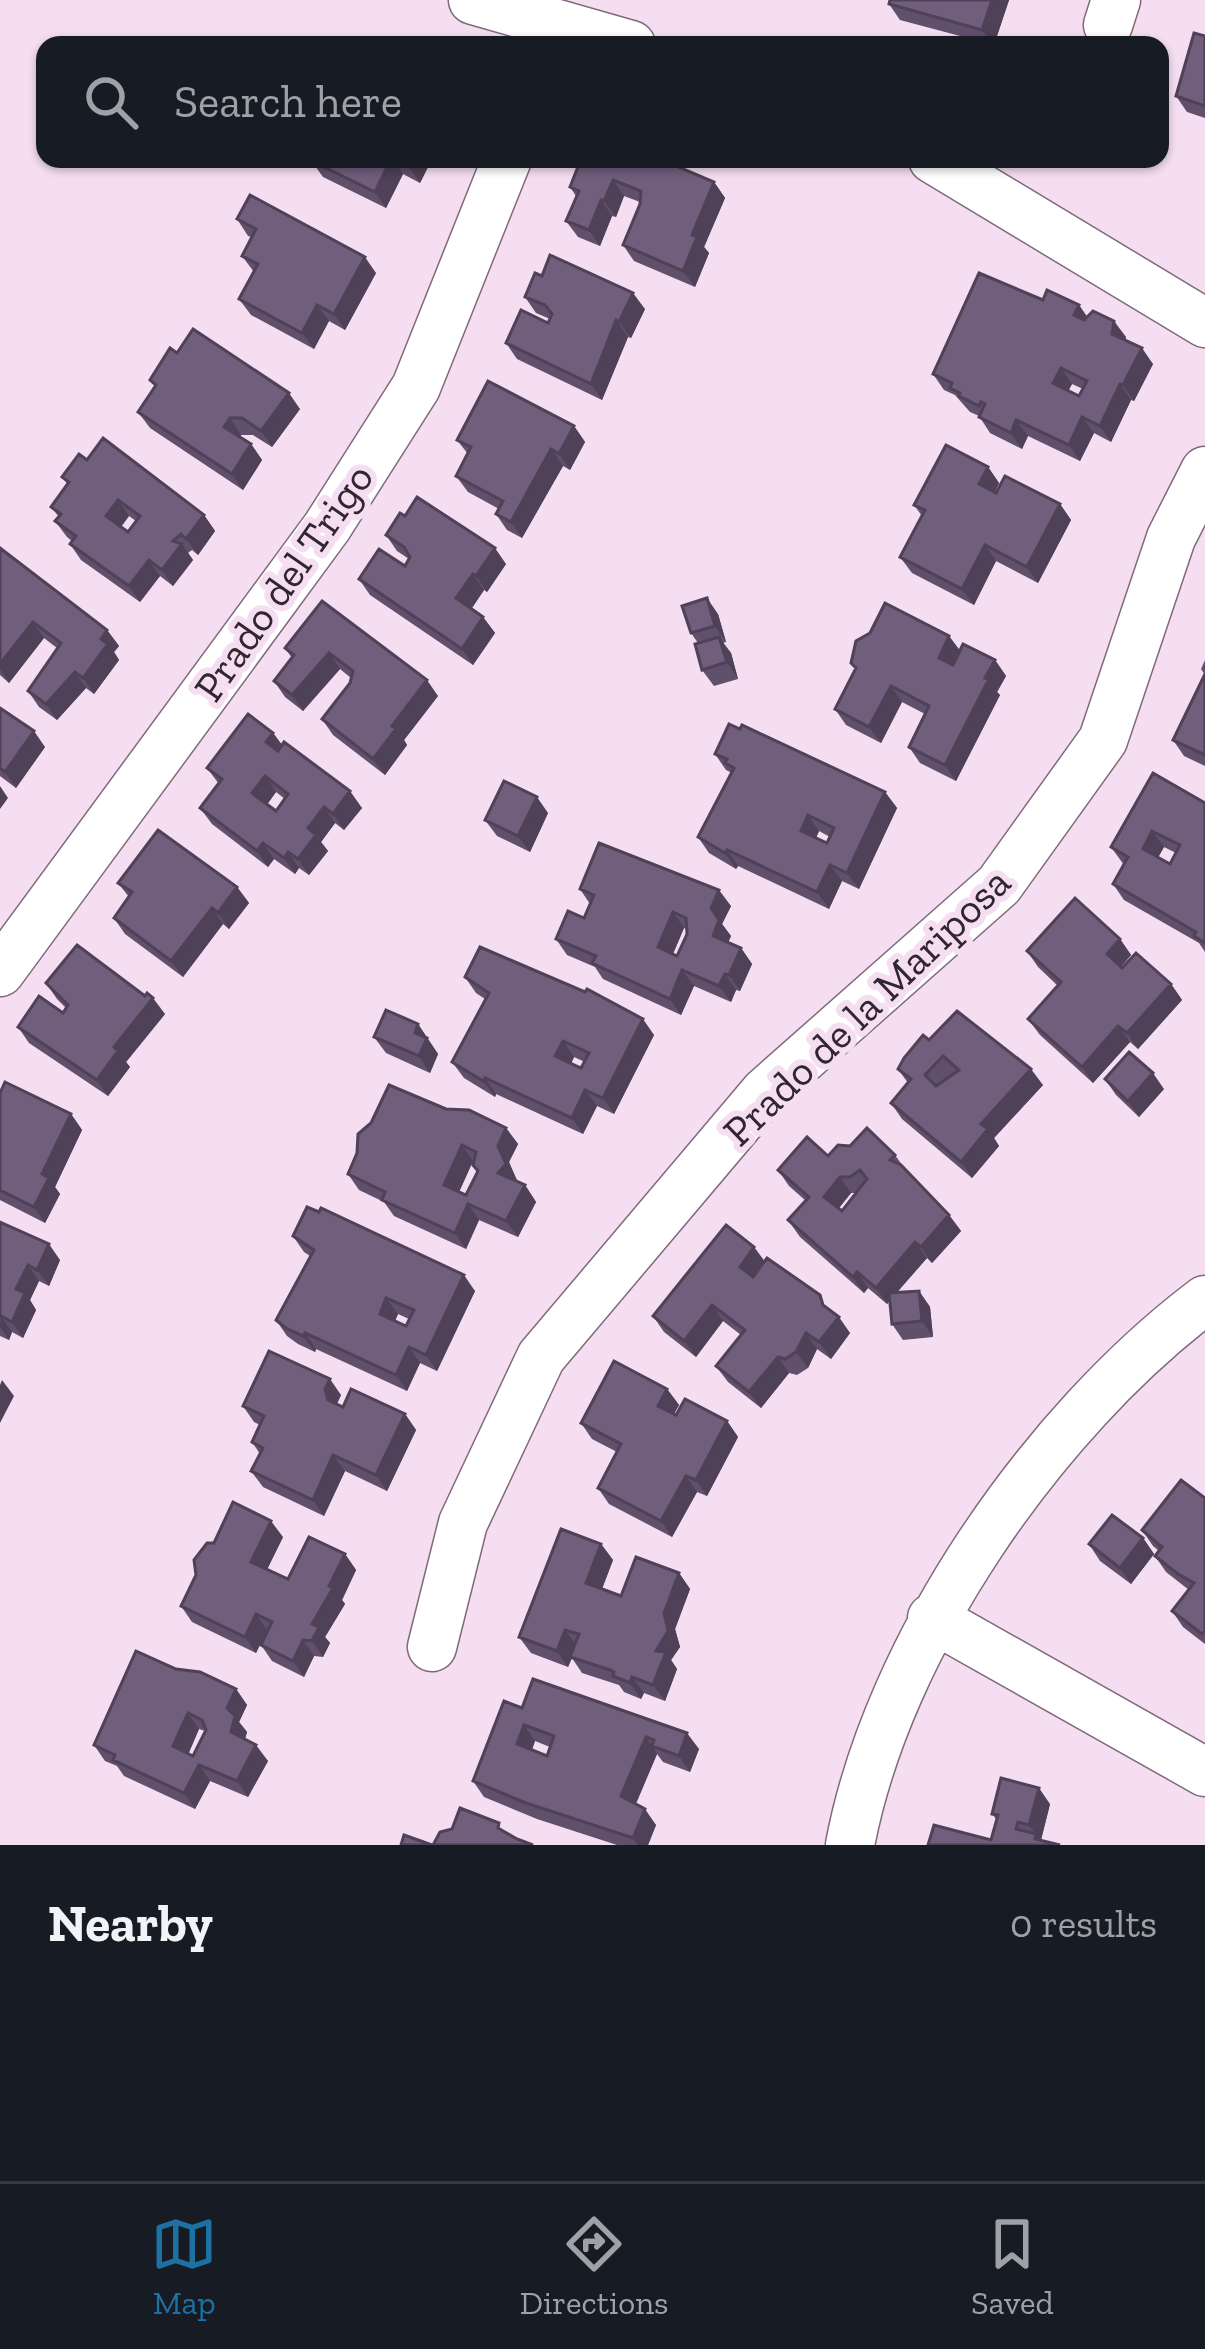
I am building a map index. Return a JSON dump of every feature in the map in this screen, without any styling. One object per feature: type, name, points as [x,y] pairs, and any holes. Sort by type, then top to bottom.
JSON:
[{"type":"street","points":[[473,0],[602,36]]},
{"type":"street","name":"Prado del Trigo","points":[[0,972],[327,527],[416,387],[503,168]]},
{"type":"street","points":[[949,168],[1205,323]]},
{"type":"street","name":"Prado de la Mariposa","points":[[432,1647],[463,1522],[541,1357],[765,1092],[999,885],[1103,740],[1171,538],[1205,471]]},
{"type":"street","points":[[850,1845],[857,1808],[888,1716],[932,1618],[1052,1444],[1163,1331],[1205,1300]]},
{"type":"street","points":[[932,1618],[1205,1772]]},
{"type":"building","points":[[890,0],[992,0],[982,30],[889,4]]},
{"type":"building","points":[[1194,33],[1205,36],[1205,106],[1176,96]]},
{"type":"building","points":[[326,168],[387,168],[375,192]]},
{"type":"building","points":[[577,168],[681,168],[714,182],[683,271],[623,245],[641,191],[613,180],[589,230],[566,221],[579,191],[570,187]]},
{"type":"building","points":[[250,195],[365,257],[334,314],[317,305],[302,333],[239,299],[258,264],[242,256],[256,229],[237,219]]},
{"type":"building","points":[[550,255],[633,293],[619,322],[616,320],[591,384],[506,343],[521,310],[548,323],[552,314],[545,305],[525,297],[535,273],[542,276]]},
{"type":"building","points":[[979,273],[1043,300],[1047,290],[1079,305],[1074,315],[1084,320],[1093,311],[1114,321],[1112,334],[1142,348],[1100,426],[1082,417],[1069,445],[1016,420],[1011,433],[979,417],[985,404],[979,406],[959,396],[950,388],[952,383],[933,374]],"holes":[[[1061,368],[1087,381],[1079,396],[1053,383]]]},
{"type":"building","points":[[193,329],[289,393],[261,431],[242,418],[230,418],[224,427],[251,444],[232,474],[138,412],[156,385],[150,380],[170,348],[177,353]]},
{"type":"building","points":[[488,381],[574,426],[559,454],[551,449],[511,522],[496,514],[503,501],[456,476],[471,447],[457,440]]},
{"type":"building","points":[[103,438],[204,515],[186,539],[181,534],[173,541],[182,544],[162,570],[149,560],[129,586],[70,544],[76,536],[55,521],[61,514],[51,507],[69,482],[62,477],[79,454],[87,460]],"holes":[[[118,500],[140,516],[128,532],[106,516]]]},
{"type":"building","points":[[946,445],[988,467],[979,484],[996,493],[1005,476],[1060,504],[1027,567],[985,545],[962,589],[900,557],[925,510],[914,505]]},
{"type":"building","points":[[417,497],[495,548],[456,598],[483,617],[462,649],[359,579],[379,549],[405,566],[410,557],[404,547],[386,535]]},
{"type":"building","points":[[0,548],[107,630],[101,639],[108,644],[83,678],[75,672],[46,704],[28,691],[61,643],[33,622],[0,664]]},
{"type":"building","points":[[707,598],[715,626],[691,633],[682,606]]},
{"type":"building","points":[[322,601],[427,680],[373,759],[322,719],[350,683],[353,671],[329,653],[292,695],[274,681],[294,655],[285,648]]},
{"type":"building","points":[[885,603],[949,636],[939,658],[953,665],[963,644],[995,660],[945,765],[909,747],[929,706],[891,686],[869,727],[835,709],[856,668],[851,663],[856,641],[870,633]]},
{"type":"building","points":[[719,637],[727,662],[702,670],[695,644]]},
{"type":"building","points":[[1205,674],[1205,755],[1173,740]]},
{"type":"building","points":[[0,708],[34,731],[5,772],[0,768]]},
{"type":"building","points":[[248,714],[273,733],[266,742],[278,751],[284,742],[350,791],[333,814],[324,807],[308,828],[316,835],[298,859],[288,852],[284,858],[263,843],[257,851],[200,808],[222,779],[207,768]],"holes":[[[265,776],[288,794],[276,811],[252,793]]]},
{"type":"building","points":[[729,724],[740,729],[742,725],[885,792],[847,873],[830,865],[817,892],[698,837],[734,768],[715,754]],"holes":[[[808,815],[834,828],[827,843],[801,831]]]},
{"type":"building","points":[[1153,773],[1205,803],[1205,943],[1194,936],[1196,932],[1113,884],[1128,857],[1111,847]],"holes":[[[1152,831],[1180,845],[1170,864],[1143,849]]]},
{"type":"building","points":[[504,781],[537,797],[518,836],[485,820]]},
{"type":"building","points":[[158,830],[237,887],[218,913],[212,908],[171,961],[114,918],[132,892],[118,883]]},
{"type":"building","points":[[599,843],[719,890],[711,908],[719,920],[713,936],[741,948],[729,975],[725,974],[719,986],[682,970],[670,999],[592,963],[596,956],[556,939],[568,911],[584,918],[594,895],[580,889]],"holes":[[[673,912],[686,918],[687,934],[677,956],[658,947]]]},
{"type":"building","points":[[1075,898],[1120,939],[1107,954],[1122,968],[1136,953],[1171,984],[1127,1033],[1118,1026],[1082,1067],[1028,1019],[1061,982],[1027,951]]},
{"type":"building","points":[[77,945],[153,998],[114,1047],[118,1051],[97,1080],[18,1027],[39,996],[63,1013],[68,1005],[46,983]]},
{"type":"building","points":[[480,947],[587,989],[643,1019],[603,1098],[585,1090],[572,1118],[483,1081],[452,1062],[489,993],[465,977]],"holes":[[[563,1041],[589,1053],[581,1068],[555,1056]]]},
{"type":"building","points":[[386,1010],[418,1024],[415,1033],[427,1038],[419,1056],[374,1037]]},
{"type":"building","points":[[957,1011],[1031,1069],[981,1124],[988,1129],[961,1162],[891,1103],[911,1079],[898,1069],[904,1058],[923,1035],[929,1040]],"holes":[[[943,1056],[959,1070],[936,1086],[925,1075]]]},
{"type":"building","points":[[1129,1052],[1153,1073],[1128,1101],[1105,1079]]},
{"type":"building","points":[[5,1082],[71,1114],[42,1174],[49,1178],[34,1207],[0,1190],[0,1093]]},
{"type":"building","points":[[389,1085],[446,1109],[469,1110],[506,1128],[498,1146],[506,1164],[498,1173],[525,1185],[506,1221],[468,1204],[455,1233],[382,1200],[385,1192],[348,1174],[357,1153],[358,1134],[371,1123]],"holes":[[[462,1145],[476,1152],[473,1165],[478,1171],[466,1195],[444,1185]]]},
{"type":"building","points":[[867,1128],[895,1155],[890,1160],[901,1165],[949,1215],[921,1247],[915,1242],[876,1288],[857,1272],[853,1277],[788,1220],[809,1197],[778,1170],[807,1137],[828,1156],[838,1145],[850,1146]],"holes":[[[860,1170],[867,1179],[842,1211],[824,1197],[840,1177]]]},
{"type":"building","points":[[307,1207],[319,1212],[321,1208],[464,1275],[426,1355],[409,1347],[396,1375],[276,1320],[314,1250],[293,1236]],"holes":[[[386,1298],[414,1310],[406,1326],[380,1314]]]},
{"type":"building","points":[[0,1222],[49,1244],[37,1270],[28,1265],[16,1289],[25,1293],[12,1322],[0,1318]]},
{"type":"building","points":[[726,1225],[754,1247],[740,1267],[753,1277],[767,1258],[820,1295],[823,1305],[839,1317],[819,1342],[806,1333],[796,1352],[785,1359],[778,1357],[749,1392],[716,1366],[745,1330],[712,1305],[684,1341],[653,1316]]},
{"type":"building","points":[[919,1291],[922,1321],[892,1324],[889,1293]]},
{"type":"building","points":[[269,1351],[330,1379],[325,1389],[328,1400],[343,1407],[351,1389],[405,1414],[376,1475],[333,1455],[313,1500],[251,1471],[263,1448],[252,1442],[264,1416],[243,1406]]},
{"type":"building","points":[[614,1361],[667,1389],[658,1406],[676,1415],[685,1399],[727,1421],[696,1480],[686,1476],[661,1521],[598,1488],[621,1444],[581,1423]]},
{"type":"building","points":[[1181,1480],[1205,1498],[1202,1634],[1172,1611],[1194,1583],[1155,1556],[1162,1547],[1142,1530]]},
{"type":"building","points":[[233,1502],[271,1521],[251,1562],[288,1579],[309,1537],[345,1554],[329,1586],[333,1588],[312,1624],[319,1627],[312,1641],[303,1640],[293,1661],[261,1645],[272,1622],[256,1614],[245,1637],[181,1606],[196,1575],[194,1560],[207,1543],[214,1543]]},
{"type":"building","points":[[1112,1515],[1143,1538],[1120,1568],[1089,1544]]},
{"type":"building","points":[[561,1529],[601,1544],[586,1583],[621,1596],[636,1557],[679,1573],[664,1613],[668,1631],[656,1651],[666,1652],[653,1685],[632,1677],[630,1683],[610,1670],[570,1657],[579,1634],[565,1630],[557,1651],[519,1637]]},
{"type":"building","points":[[136,1651],[236,1689],[227,1708],[235,1716],[231,1732],[256,1745],[237,1781],[199,1765],[184,1793],[113,1760],[115,1755],[94,1745]],"holes":[[[188,1713],[202,1720],[206,1730],[193,1756],[173,1746]]]},
{"type":"building","points":[[533,1679],[687,1733],[679,1756],[652,1746],[654,1740],[646,1737],[621,1796],[645,1809],[633,1838],[473,1781],[504,1701],[522,1708]],"holes":[[[524,1725],[554,1736],[547,1756],[517,1744]]]},
{"type":"building","points":[[1001,1778],[1039,1788],[1029,1825],[1018,1822],[1016,1829],[1060,1845],[928,1845],[934,1825],[991,1840]]},
{"type":"building","points":[[460,1808],[499,1823],[498,1828],[533,1845],[433,1845],[440,1832],[452,1829]]},
{"type":"building","points":[[404,1835],[432,1845],[401,1845]]}]
